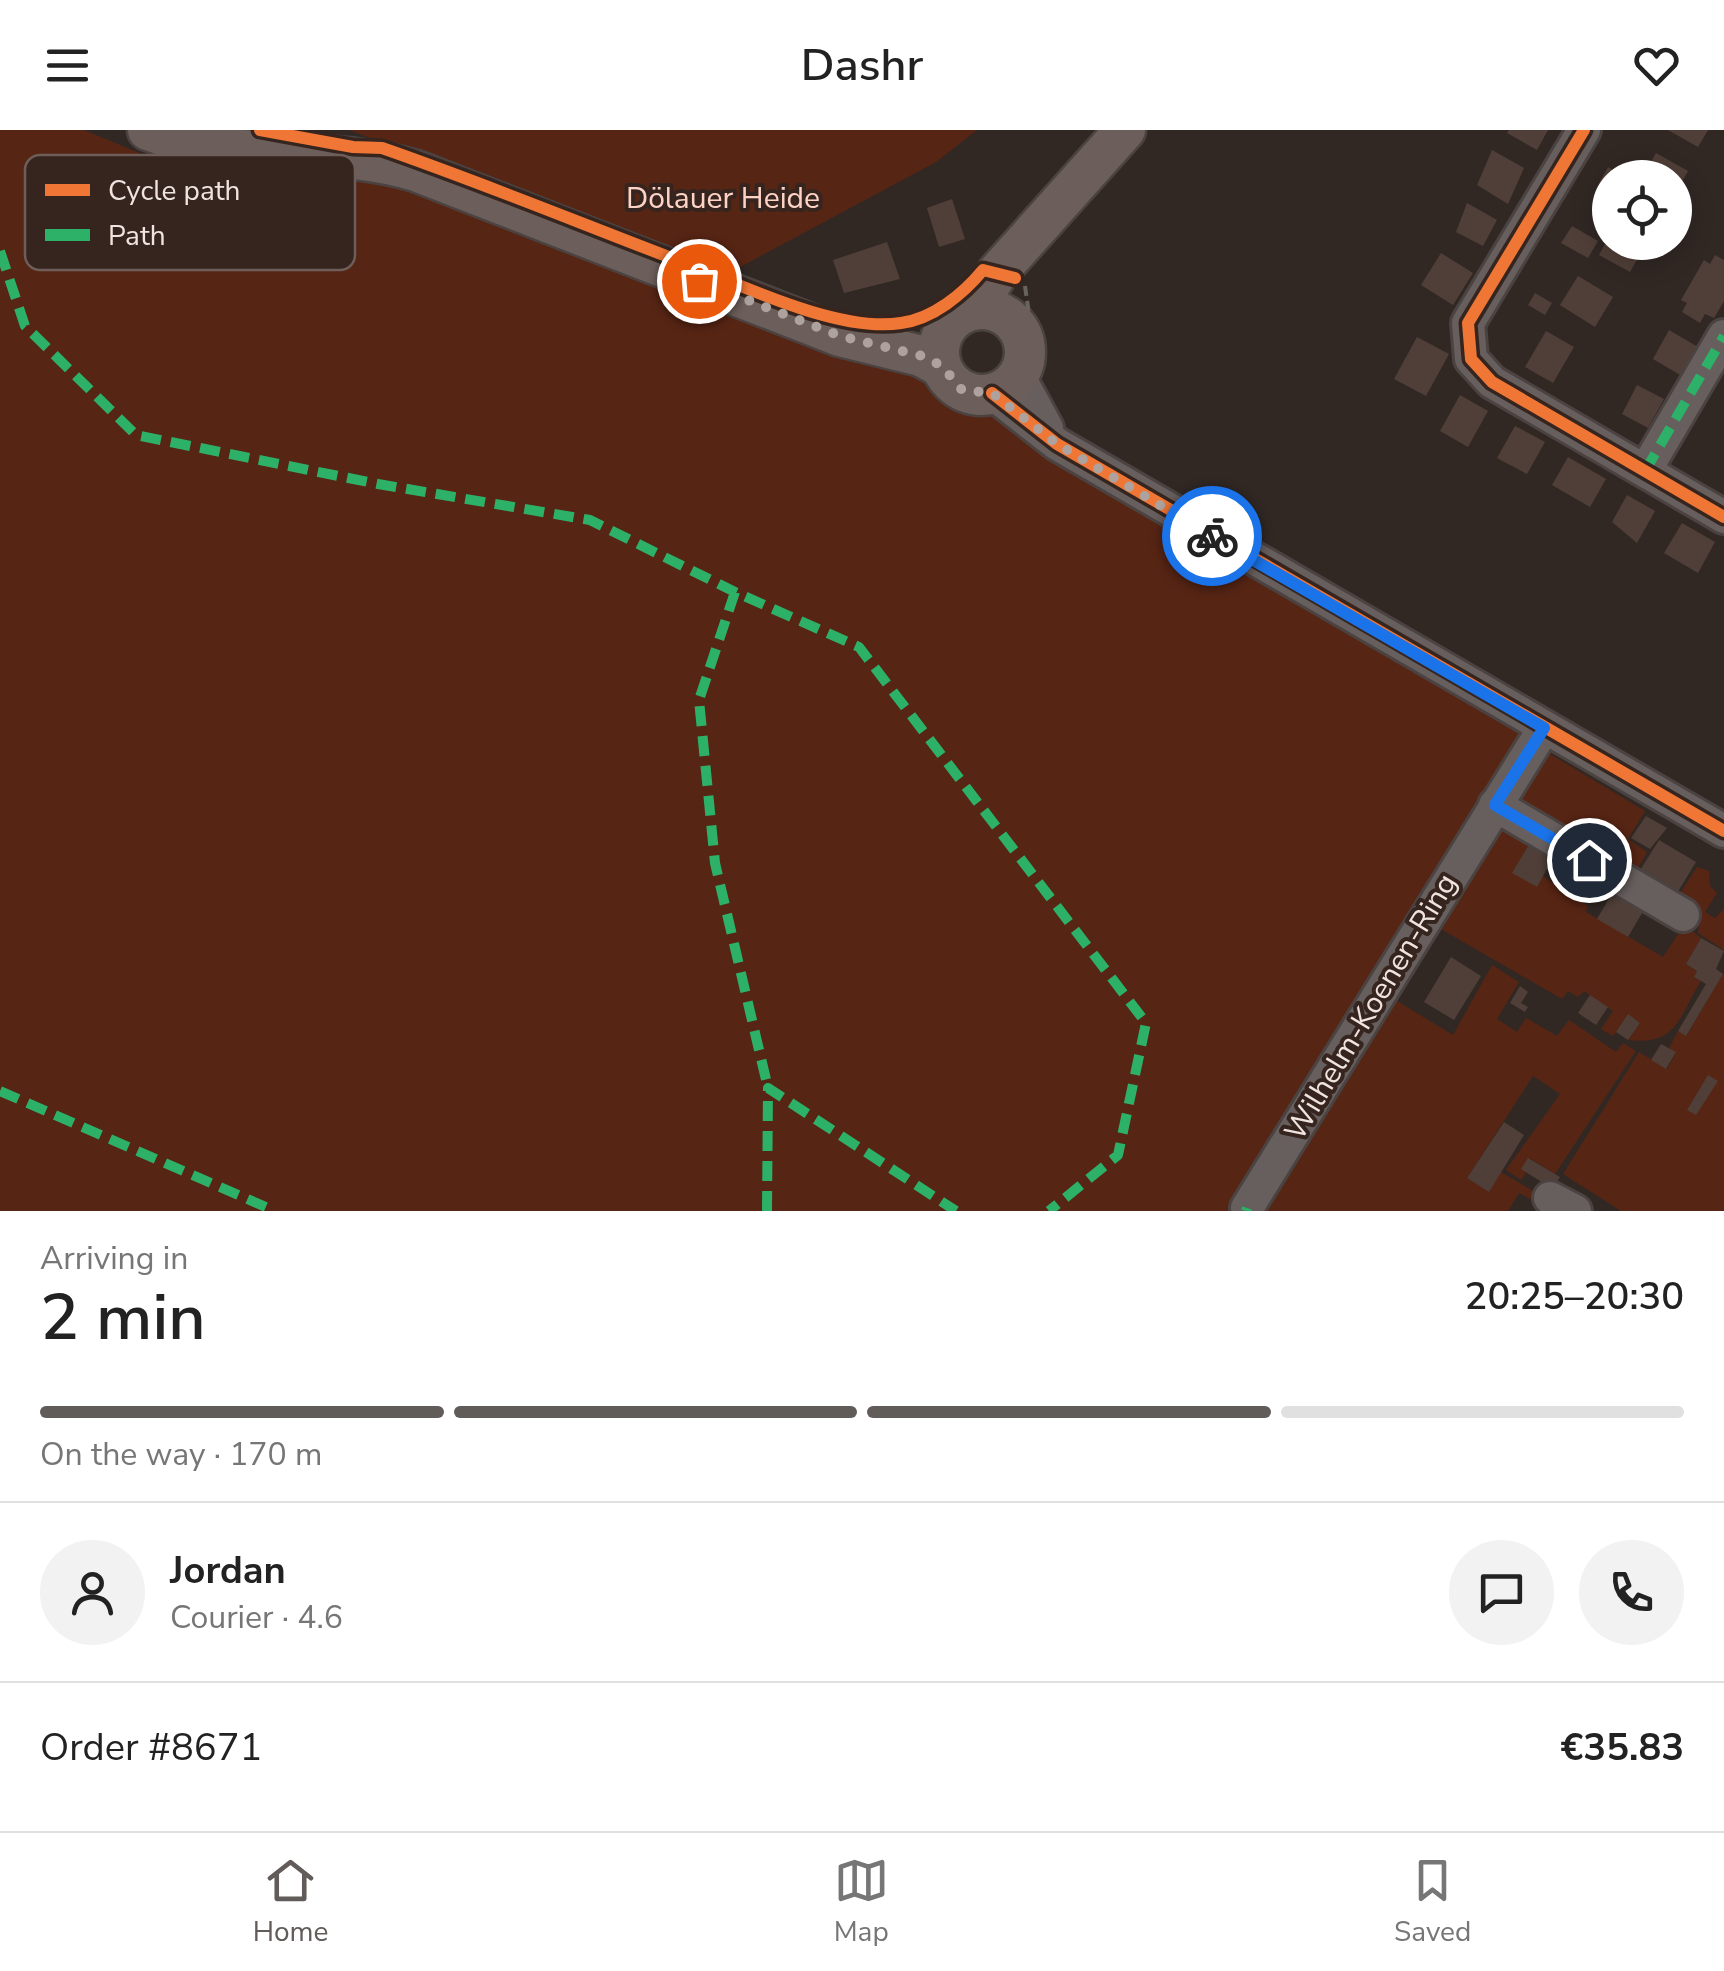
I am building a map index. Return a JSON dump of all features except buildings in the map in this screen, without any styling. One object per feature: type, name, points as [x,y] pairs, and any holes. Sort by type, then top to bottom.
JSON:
[{"type":"main road","points":[[148,130],[218,147],[290,155]]},
{"type":"main road","points":[[355,162],[407,168],[840,336],[922,356],[966,331],[1015,278],[1040,225],[1125,130]]},
{"type":"main road","points":[[966,331],[1022,336],[1023,363],[1005,384],[962,390],[966,331]]},
{"type":"street","points":[[1584,130],[1468,323],[1471,359],[1492,382],[1724,517]]},
{"type":"street","points":[[1645,471],[1724,336]]},
{"type":"street","points":[[1005,384],[1057,444],[1724,831]]},
{"type":"street","name":"Wilhelm-Koenen-Ring","points":[[1247,1208],[1544,728]]},
{"type":"street","points":[[1495,805],[1683,915]]},
{"type":"green space","points":[[0,130],[84,130],[144,155],[25,155],[25,270],[355,270],[355,173],[390,176],[917,365],[1544,728],[1245,1211],[0,1211]]},
{"type":"green space","name":"Dölauer Heide","points":[[349,130],[977,130],[936,162],[727,274]]},
{"type":"green space","points":[[1550,754],[1645,811],[1628,839],[1647,852],[1633,877],[1516,808]]},
{"type":"green space","points":[[1502,830],[1528,846],[1513,872],[1536,886],[1543,876],[1588,906],[1586,912],[1663,957],[1684,925],[1701,938],[1686,964],[1697,971],[1694,977],[1701,981],[1681,1018],[1667,1034],[1644,1041],[1628,1040],[1640,1023],[1628,1015],[1613,1036],[1601,1029],[1613,1011],[1584,991],[1578,997],[1568,991],[1562,999],[1441,929]]},
{"type":"green space","points":[[1697,867],[1709,871],[1710,886],[1717,893],[1705,912],[1715,918],[1724,909],[1724,950],[1698,933],[1700,918],[1675,901]]},
{"type":"green space","points":[[1492,965],[1519,982],[1497,1019],[1517,1032],[1526,1018],[1557,1036],[1569,1020],[1616,1052],[1623,1043],[1636,1051],[1555,1174],[1529,1158],[1521,1180],[1506,1170],[1560,1094],[1533,1076],[1467,1178],[1489,1191],[1501,1172],[1567,1211],[1553,1211],[1519,1193],[1508,1211],[1267,1211],[1397,1001],[1453,1035]]},
{"type":"green space","points":[[1724,972],[1724,1211],[1621,1211],[1563,1174],[1639,1052],[1667,1069],[1676,1053],[1669,1048],[1678,1031],[1687,1035]]},
{"type":"marked path","points":[[0,251],[25,326],[136,435],[378,484],[590,520],[735,592],[859,647],[1146,1023],[1118,1155],[1049,1211]]},
{"type":"marked path","points":[[1645,471],[1724,336]]},
{"type":"marked path","points":[[735,592],[699,700],[715,863],[768,1088]]},
{"type":"marked path","points":[[767,1211],[768,1088],[956,1211]]},
{"type":"marked path","points":[[0,1091],[275,1211]]},
{"type":"cycle path","points":[[260,130],[353,147],[382,148],[790,305],[849,321],[913,321],[957,296],[983,270],[1015,278]]},
{"type":"cycle path","points":[[1584,130],[1468,323],[1471,359],[1492,382],[1724,517]]},
{"type":"cycle path","points":[[992,393],[1057,444],[1724,831]]},
{"type":"way so far","points":[[699,281],[840,336],[922,356],[942,366],[946,376],[962,390],[992,393],[1057,444],[1212,536]]},
{"type":"route","points":[[1212,536],[1544,728],[1495,805],[1589,860]]}]
